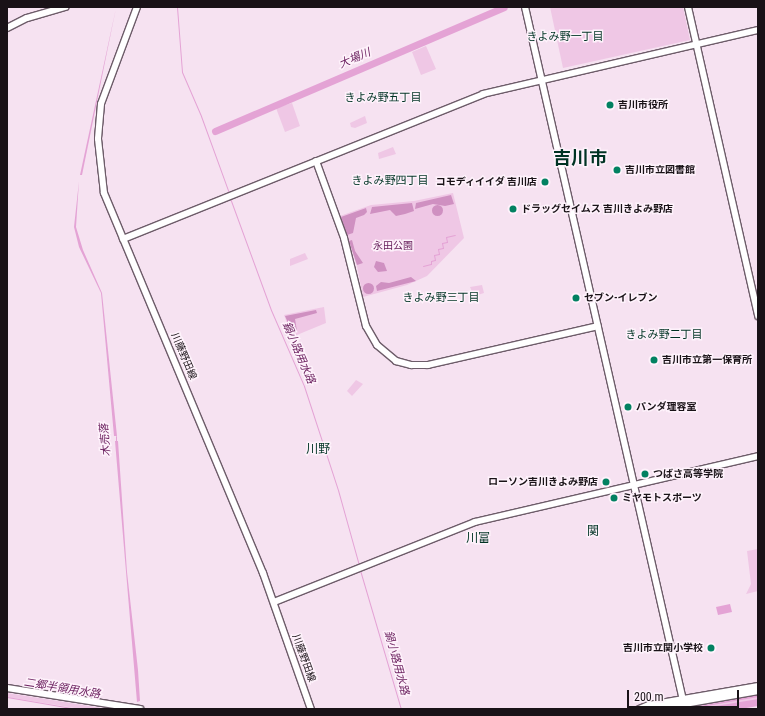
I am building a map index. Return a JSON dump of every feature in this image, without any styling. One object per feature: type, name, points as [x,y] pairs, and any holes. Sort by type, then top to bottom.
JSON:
[{"type":"street","points":[[7,28],[33,16],[65,7]]},
{"type":"street","name":"川藤野田線","points":[[137,7],[105,93],[98,129],[104,193],[274,602],[311,709]]},
{"type":"street","points":[[525,7],[684,704]]},
{"type":"street","points":[[688,7],[758,316]]},
{"type":"street","points":[[123,239],[483,94],[542,79],[758,30]]},
{"type":"street","points":[[316,161],[344,238],[366,326],[376,345],[396,361],[411,365],[428,365],[598,326]]},
{"type":"street","points":[[274,602],[475,522],[758,456]]},
{"type":"street","points":[[639,709],[684,704],[758,686]]},
{"type":"street","points":[[7,688],[140,709]]},
{"type":"street","points":[[656,709],[758,691]]},
{"type":"green space","points":[[550,7],[683,7],[690,40],[563,68]]},
{"type":"green space","points":[[426,46],[436,69],[421,75],[412,52]]},
{"type":"green space","points":[[292,103],[300,126],[285,132],[276,108]]},
{"type":"green space","points":[[365,116],[367,123],[355,128],[351,127],[350,123]]},
{"type":"green space","points":[[393,147],[396,154],[379,159],[378,153]]},
{"type":"green space","name":"永田公園","points":[[453,193],[464,238],[427,276],[407,285],[363,297],[357,266],[340,216],[371,205],[414,201]]},
{"type":"green space","points":[[305,253],[308,259],[290,266],[290,259]]},
{"type":"green space","points":[[482,285],[484,293],[474,296],[470,287]]},
{"type":"green space","points":[[324,307],[326,323],[292,337],[284,315]]},
{"type":"green space","points":[[356,380],[363,384],[352,396],[347,391]]},
{"type":"green space","points":[[758,549],[758,591],[746,594],[751,584],[747,551]]},
{"type":"green space","points":[[7,693],[107,709],[81,709],[7,697]]},
{"type":"green space","points":[[758,694],[758,704],[727,709],[690,709],[689,706]]},
{"type":"shaded area","points":[[116,8],[82,175],[80,175]]},
{"type":"shaded area","points":[[79,181],[76,227],[83,250],[102,293],[117,436],[114,436],[101,293],[79,247],[74,227]]},
{"type":"shaded area","points":[[451,195],[454,204],[445,206],[433,204],[415,209],[416,203]]},
{"type":"shaded area","points":[[412,203],[414,211],[405,214],[396,216],[390,210],[370,214],[372,207]]},
{"type":"shaded area","points":[[437,204],[441,206],[443,210],[441,214],[437,216],[433,214],[431,210],[433,206]]},
{"type":"shaded area","points":[[366,208],[367,212],[364,215],[356,218],[353,233],[347,235],[341,217]]},
{"type":"shaded area","points":[[352,240],[355,251],[363,263],[357,265],[349,241]]},
{"type":"shaded area","points":[[376,261],[384,263],[387,271],[378,272],[374,267]]},
{"type":"shaded area","points":[[411,277],[416,281],[377,291],[376,286],[381,282],[389,283]]},
{"type":"shaded area","points":[[366,283],[370,283],[372,284],[372,292],[366,293],[363,290],[363,286]]},
{"type":"shaded area","points":[[316,310],[317,313],[295,319],[297,331],[293,334],[285,316]]},
{"type":"shaded area","points":[[115,441],[118,441],[127,572],[138,670],[140,701],[137,702]]},
{"type":"shaded area","points":[[730,604],[732,612],[718,615],[716,607]]},
{"type":"shaded area","points":[[7,691],[69,701],[69,702]]},
{"type":"shaded area","points":[[758,695],[758,697],[690,709],[690,708]]},
{"type":"waterway","name":"鍋小路用水路","points":[[177,7],[182,72],[201,116],[229,193]]},
{"type":"waterway","name":"大場川","points":[[215,131],[504,7]]},
{"type":"waterway","name":"鍋小路用水路","points":[[230,198],[271,310],[304,386],[338,490],[359,565]]},
{"type":"waterway","points":[[423,266],[431,264],[431,261],[435,260],[434,255],[439,254],[438,249],[443,248],[442,243],[447,242],[446,237],[455,235]]},
{"type":"waterway","name":"木売落","points":[[116,436],[116,443]]},
{"type":"waterway","name":"鍋小路用水路","points":[[360,570],[401,709]]},
{"type":"waterway","points":[[7,697],[77,709]]},
{"type":"waterway","points":[[716,709],[758,702]]},
{"type":"place","name":"吉川市役所","points":[[610,105]]},
{"type":"place","name":"吉川市立図書館","points":[[617,170]]},
{"type":"place","name":"コモディイイダ 吉川店","points":[[545,182]]},
{"type":"place","name":"ドラッグセイムス 吉川きよみ野店","points":[[513,209]]},
{"type":"place","name":"セブン-イレブン","points":[[576,298]]},
{"type":"place","name":"吉川市立第一保育所","points":[[654,360]]},
{"type":"place","name":"パンダ理容室","points":[[628,407]]},
{"type":"place","name":"つばさ高等学院","points":[[645,474]]},
{"type":"place","name":"ローソン吉川きよみ野店","points":[[606,482]]},
{"type":"place","name":"ミヤモトスポーツ","points":[[614,498]]},
{"type":"place","name":"吉川市立関小学校","points":[[711,648]]},
{"type":"district","name":"きよみ野一丁目","points":[[565,37]]},
{"type":"district","name":"きよみ野五丁目","points":[[383,98]]},
{"type":"district","name":"吉川市","points":[[580,158]]},
{"type":"district","name":"きよみ野四丁目","points":[[390,181]]},
{"type":"district","name":"きよみ野三丁目","points":[[441,298]]},
{"type":"district","name":"きよみ野二丁目","points":[[664,335]]},
{"type":"district","name":"川野","points":[[318,450]]},
{"type":"district","name":"関","points":[[593,532]]},
{"type":"district","name":"川富","points":[[478,539]]},
{"type":"water label","name":"二郷半領用水路","points":[[62,689]]}]
